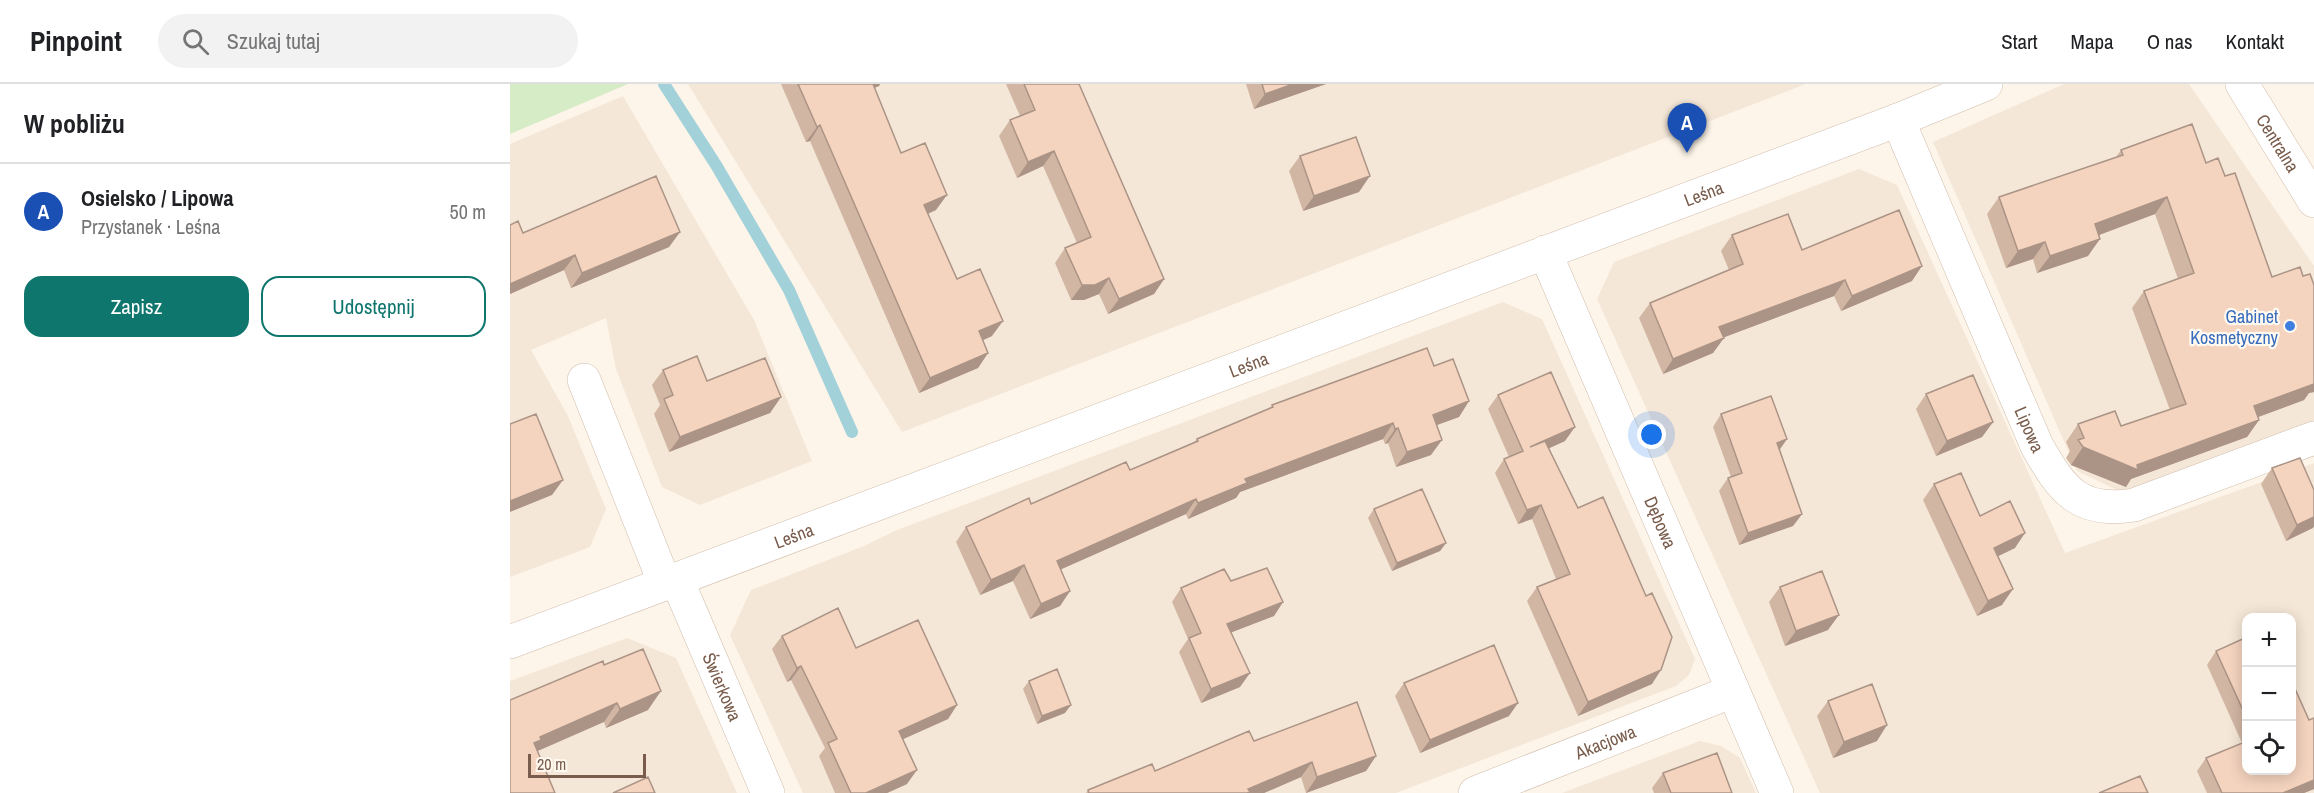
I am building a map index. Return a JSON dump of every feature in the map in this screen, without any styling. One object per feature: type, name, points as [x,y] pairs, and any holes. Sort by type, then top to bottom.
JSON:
[{"type":"street","name":"Leśna","points":[[510,642],[1898,120],[1986,84]]},
{"type":"street","name":"Centralna","points":[[2242,84],[2314,201]]},
{"type":"street","name":"Lipowa","points":[[1898,120],[2037,446],[2054,476],[2071,494],[2092,506],[2112,509],[2134,506],[2314,438]]},
{"type":"street","name":"Dębowa","points":[[1545,252],[1777,793]]},
{"type":"street","name":"Świerkowa","points":[[584,380],[671,582],[768,793]]},
{"type":"street","name":"Akacjowa","points":[[1475,793],[1733,690]]},
{"type":"shaded area","points":[[688,84],[1806,84],[902,432]]},
{"type":"shaded area","points":[[2064,84],[2189,84],[2314,266],[2314,421],[2121,492],[2077,471],[1933,142]]},
{"type":"shaded area","points":[[623,96],[754,320],[812,461],[700,505],[662,487],[616,369],[606,318],[531,350],[568,416],[606,509],[590,547],[510,577],[510,144]]},
{"type":"shaded area","points":[[1859,169],[1897,185],[2065,553],[2314,463],[2314,793],[1820,793],[1597,299],[1614,262]]},
{"type":"shaded area","points":[[1503,302],[1542,319],[1695,659],[1689,675],[1676,686],[1396,793],[803,793],[730,635],[751,590],[864,546],[897,530]]},
{"type":"shaded area","points":[[627,638],[676,658],[737,793],[510,793],[510,681]]},
{"type":"shaded area","points":[[1700,741],[1721,746],[1740,758],[1756,793],[1562,793]]},
{"type":"green space","points":[[510,84],[628,84],[510,134]]},
{"type":"building","points":[[798,84],[873,84],[901,153],[925,143],[947,195],[924,205],[957,279],[980,269],[1003,321],[979,331],[988,353],[930,378],[820,125],[817,127]]},
{"type":"building","points":[[1024,84],[1079,84],[1164,279],[1119,299],[1109,278],[1095,285],[1082,285],[1065,248],[1091,237],[1054,151],[1028,162],[1010,120],[1035,110]]},
{"type":"building","points":[[1262,84],[1293,84],[1265,94]]},
{"type":"building","points":[[2192,124],[2206,163],[2218,158],[2225,176],[2235,173],[2272,277],[2300,267],[2303,276],[2310,274],[2314,285],[2314,384],[2254,406],[2259,420],[2137,465],[2138,470],[2083,447],[2078,440],[2084,438],[2078,424],[2115,411],[2121,426],[2186,404],[2144,291],[2194,273],[2167,197],[2095,224],[2100,239],[2050,256],[2045,242],[2018,251],[1999,197],[2123,155],[2121,150]]},
{"type":"building","points":[[1356,137],[1370,176],[1314,196],[1300,156]]},
{"type":"building","points":[[656,176],[680,232],[582,273],[575,255],[510,284],[510,225],[518,221],[523,233]]},
{"type":"building","points":[[1899,210],[1922,266],[1852,296],[1845,280],[1719,327],[1724,338],[1673,359],[1650,303],[1743,264],[1732,235],[1788,214],[1802,250]]},
{"type":"building","points":[[1427,348],[1434,366],[1453,359],[1469,401],[1433,415],[1442,440],[1407,452],[1398,428],[1395,429],[1393,423],[1245,479],[1247,483],[1198,503],[1196,499],[1057,561],[1070,591],[1041,604],[1024,565],[991,580],[966,527],[1029,498],[1031,504],[1126,462],[1130,470],[1273,407],[1272,405]]},
{"type":"building","points":[[697,356],[707,381],[765,358],[781,397],[680,437],[664,399],[673,395],[663,370]]},
{"type":"building","points":[[1551,372],[1575,427],[1530,447],[1545,441],[1578,508],[1603,497],[1646,596],[1652,593],[1672,637],[1661,670],[1588,702],[1537,587],[1570,574],[1541,505],[1527,510],[1504,459],[1523,451],[1498,395]]},
{"type":"building","points":[[1973,375],[1993,422],[1947,441],[1926,394]]},
{"type":"building","points":[[1771,396],[1787,439],[1777,443],[1802,514],[1748,533],[1728,478],[1742,473],[1721,414]]},
{"type":"building","points":[[536,414],[563,480],[510,501],[510,424]]},
{"type":"building","points":[[2300,458],[2314,490],[2314,517],[2297,525],[2272,468]]},
{"type":"building","points":[[1961,473],[1980,516],[2010,501],[2025,533],[1994,548],[2013,589],[1988,601],[1934,484]]},
{"type":"building","points":[[1422,489],[1446,543],[1397,563],[1374,509]]},
{"type":"building","points":[[1267,568],[1283,602],[1227,624],[1250,673],[1211,689],[1189,638],[1201,633],[1181,588],[1224,569],[1231,581]]},
{"type":"building","points":[[1822,571],[1839,615],[1796,631],[1780,587]]},
{"type":"building","points":[[838,608],[856,648],[918,620],[957,705],[899,731],[917,770],[866,793],[851,793],[828,743],[837,739],[801,666],[797,668],[782,636]]},
{"type":"building","points":[[2242,639],[2242,708],[2216,651]]},
{"type":"building","points":[[1494,645],[1518,703],[1430,740],[1404,683]]},
{"type":"building","points":[[643,649],[661,691],[620,709],[617,703],[540,737],[541,740],[534,743],[555,793],[510,793],[510,700],[603,661],[604,665]]},
{"type":"building","points":[[1057,669],[1071,705],[1042,716],[1029,681]]},
{"type":"building","points":[[1872,684],[1887,725],[1844,742],[1828,701]]},
{"type":"building","points":[[2296,691],[2309,720],[2314,718],[2314,780],[2283,793],[2222,793],[2206,758],[2242,743],[2242,775],[2296,775]]},
{"type":"building","points":[[1357,702],[1376,756],[1317,777],[1312,762],[1248,789],[1250,792],[1247,793],[1089,793],[1088,790],[1152,764],[1155,771],[1249,731],[1254,741]]},
{"type":"building","points":[[1717,753],[1732,793],[1671,793],[1663,773]]},
{"type":"building","points":[[2140,776],[2148,793],[2099,793]]},
{"type":"building","points":[[648,777],[655,793],[613,793]]},
{"type":"waterway","points":[[664,84],[716,165],[789,290],[852,432]]},
{"type":"place","name":"Osielsko / Lipowa","points":[[1687,153]]},
{"type":"place","name":"Gabinet Kosmetyczny","points":[[2290,326]]}]
